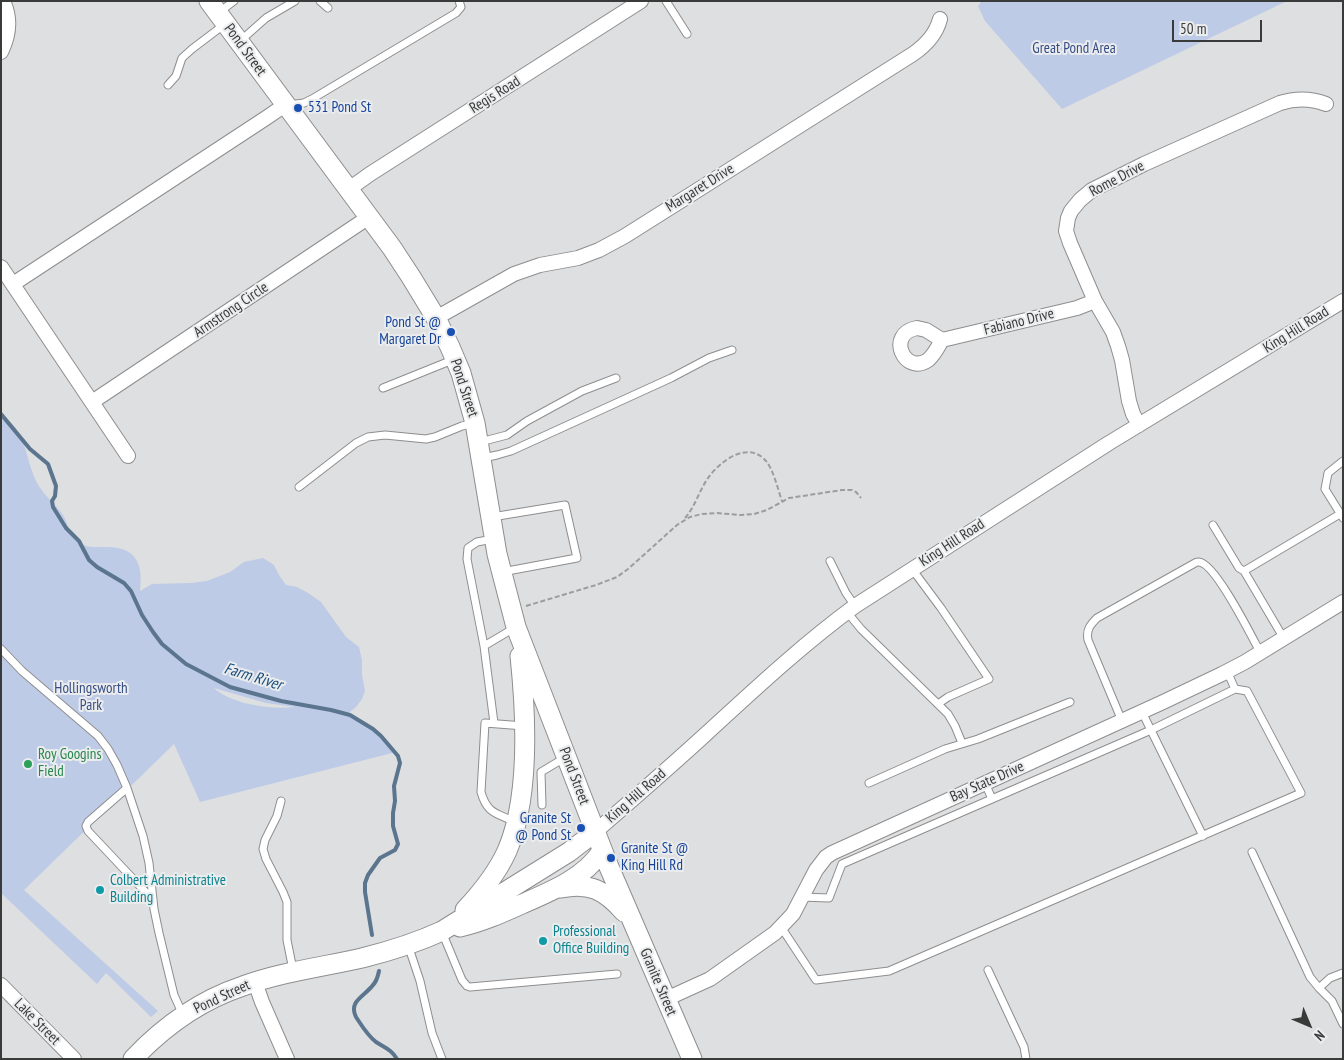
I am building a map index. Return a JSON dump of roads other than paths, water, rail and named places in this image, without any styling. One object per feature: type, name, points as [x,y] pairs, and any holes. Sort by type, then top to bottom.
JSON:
[{"type":"main road","name":"Pond Street","points":[[217,13],[349,189],[411,277],[436,318],[455,359],[475,423],[494,539],[514,618],[602,850],[594,862],[580,874],[550,892],[492,918],[442,931]]},
{"type":"main road","points":[[442,931],[472,903],[492,877],[506,852],[516,822],[523,770],[524,726],[522,677],[514,618]]},
{"type":"main road","name":"Pond Street","points":[[133,1059],[159,1034],[184,1016],[224,993],[254,982],[374,955],[408,945],[442,931],[569,852],[595,832]]},
{"type":"main road","name":"Granite Street","points":[[602,850],[692,1059]]},
{"type":"main road","points":[[550,892],[576,886],[595,888],[617,904],[635,930]]},
{"type":"street","points":[[1,52],[9,23],[3,1]]},
{"type":"street","name":"Regis Road","points":[[349,189],[641,1]]},
{"type":"street","name":"Margaret Drive","points":[[436,318],[514,274],[540,265],[583,257],[625,236],[913,54],[930,39],[940,19]]},
{"type":"street","name":"Rome Drive","points":[[1139,425],[1129,401],[1122,360],[1113,332],[1095,301],[1066,231],[1066,224],[1071,212],[1086,194],[1144,164],[1287,100],[1302,98],[1326,104]]},
{"type":"street","points":[[12,284],[285,105]]},
{"type":"street","name":"Armstrong Circle","points":[[92,402],[369,217]]},
{"type":"street","points":[[1,267],[128,456]]},
{"type":"street","name":"Fabiano Drive","points":[[942,340],[1077,308],[1095,301]]},
{"type":"street","name":"King Hill Road","points":[[595,832],[779,667],[851,609],[1060,474],[1343,301]]},
{"type":"street","name":"Bay State Drive","points":[[666,999],[710,979],[781,927],[792,914],[816,870],[832,852],[1142,712],[1227,671],[1343,602]]},
{"type":"street","points":[[254,982],[287,1059]]},
{"type":"street","name":"Lake Street","points":[[1,985],[74,1059]]},
{"type":"lane","points":[[168,85],[176,76],[182,58],[192,49],[217,13],[234,1]]},
{"type":"lane","points":[[239,42],[266,18],[295,1]]},
{"type":"lane","points":[[320,1],[328,8]]},
{"type":"lane","points":[[285,105],[304,103],[312,99],[456,14],[460,7],[459,1]]},
{"type":"lane","points":[[666,1],[687,34]]},
{"type":"lane","points":[[480,450],[497,456],[511,451],[672,378],[709,358],[732,350]]},
{"type":"lane","points":[[383,388],[455,359]]},
{"type":"lane","points":[[480,450],[494,440],[507,435],[582,391],[616,378]]},
{"type":"lane","points":[[299,487],[356,443],[368,437],[385,435],[426,439],[475,423]]},
{"type":"lane","points":[[1244,571],[1341,516],[1325,489],[1328,473],[1343,461]]},
{"type":"lane","points":[[491,517],[565,505],[577,558],[501,572]]},
{"type":"lane","points":[[1213,525],[1240,568],[1244,571],[1283,638]]},
{"type":"lane","points":[[494,539],[477,542],[468,548],[467,559],[484,646],[494,723]]},
{"type":"lane","points":[[830,561],[861,629],[938,704],[952,720],[962,743]]},
{"type":"lane","points":[[1122,721],[1086,633],[1097,618],[1195,563],[1204,564],[1220,582],[1260,652]]},
{"type":"lane","points":[[912,569],[989,678],[948,697],[938,704]]},
{"type":"lane","points":[[484,646],[514,618]]},
{"type":"lane","points":[[1,649],[22,671],[98,736],[113,758],[126,788],[146,846],[159,933],[174,994],[184,1016]]},
{"type":"lane","points":[[1227,671],[1235,689]]},
{"type":"lane","points":[[781,927],[816,980],[889,971],[1301,793],[1247,691],[1235,689],[1151,730],[842,864],[829,898],[801,897]]},
{"type":"lane","points":[[869,783],[945,749],[978,739],[1070,702]]},
{"type":"lane","points":[[1142,712],[1203,836]]},
{"type":"lane","points":[[516,822],[488,809],[484,802],[481,792],[484,723],[524,726]]},
{"type":"lane","points":[[542,805],[541,772],[566,757]]},
{"type":"lane","points":[[985,783],[992,799]]},
{"type":"lane","points":[[126,788],[88,822],[86,826],[88,831],[153,900]]},
{"type":"lane","points":[[281,800],[277,816],[265,840],[263,849],[287,902],[287,940],[294,972]]},
{"type":"lane","points":[[832,852],[842,864]]},
{"type":"lane","points":[[1252,852],[1310,977],[1332,1001],[1343,1024]]},
{"type":"lane","points":[[442,931],[462,980],[470,987],[617,974]]},
{"type":"lane","points":[[408,945],[421,986],[432,1033],[442,1059]]},
{"type":"lane","points":[[988,970],[1024,1047],[1026,1059]]},
{"type":"lane","points":[[1319,988],[1330,978],[1343,973]]},
{"type":"waterway","name":"Farm River","points":[[1,414],[30,449],[48,464],[56,486],[55,496],[52,501],[53,507],[66,528],[79,541],[89,560],[124,583],[131,591],[142,615],[162,644],[186,664],[230,687],[281,701],[350,715],[373,729],[398,756],[400,763],[394,786],[395,801],[393,813],[393,826],[398,844],[395,850],[380,858],[368,875],[365,883],[372,935]]},
{"type":"waterway","name":"Farm River","points":[[379,971],[370,989],[358,999],[354,1011],[356,1017],[370,1036],[390,1051],[397,1059]]},
{"type":"place","name":"531 Pond St","points":[[298,108]]},
{"type":"place","name":"Pond St @ Margaret Dr","points":[[451,332]]},
{"type":"place","name":"Roy Googins Field","points":[[28,764]]},
{"type":"place","name":"Granite St @ Pond St","points":[[581,828]]},
{"type":"place","name":"Granite St @ King Hill Rd","points":[[611,858]]},
{"type":"place","name":"Colbert Administrative Building","points":[[100,890]]},
{"type":"place","name":"Professional Office Building","points":[[543,941]]},
{"type":"park label","name":"Great Pond Area","points":[[1074,49]]},
{"type":"park label","name":"Hollingsworth Park","points":[[91,698]]}]
